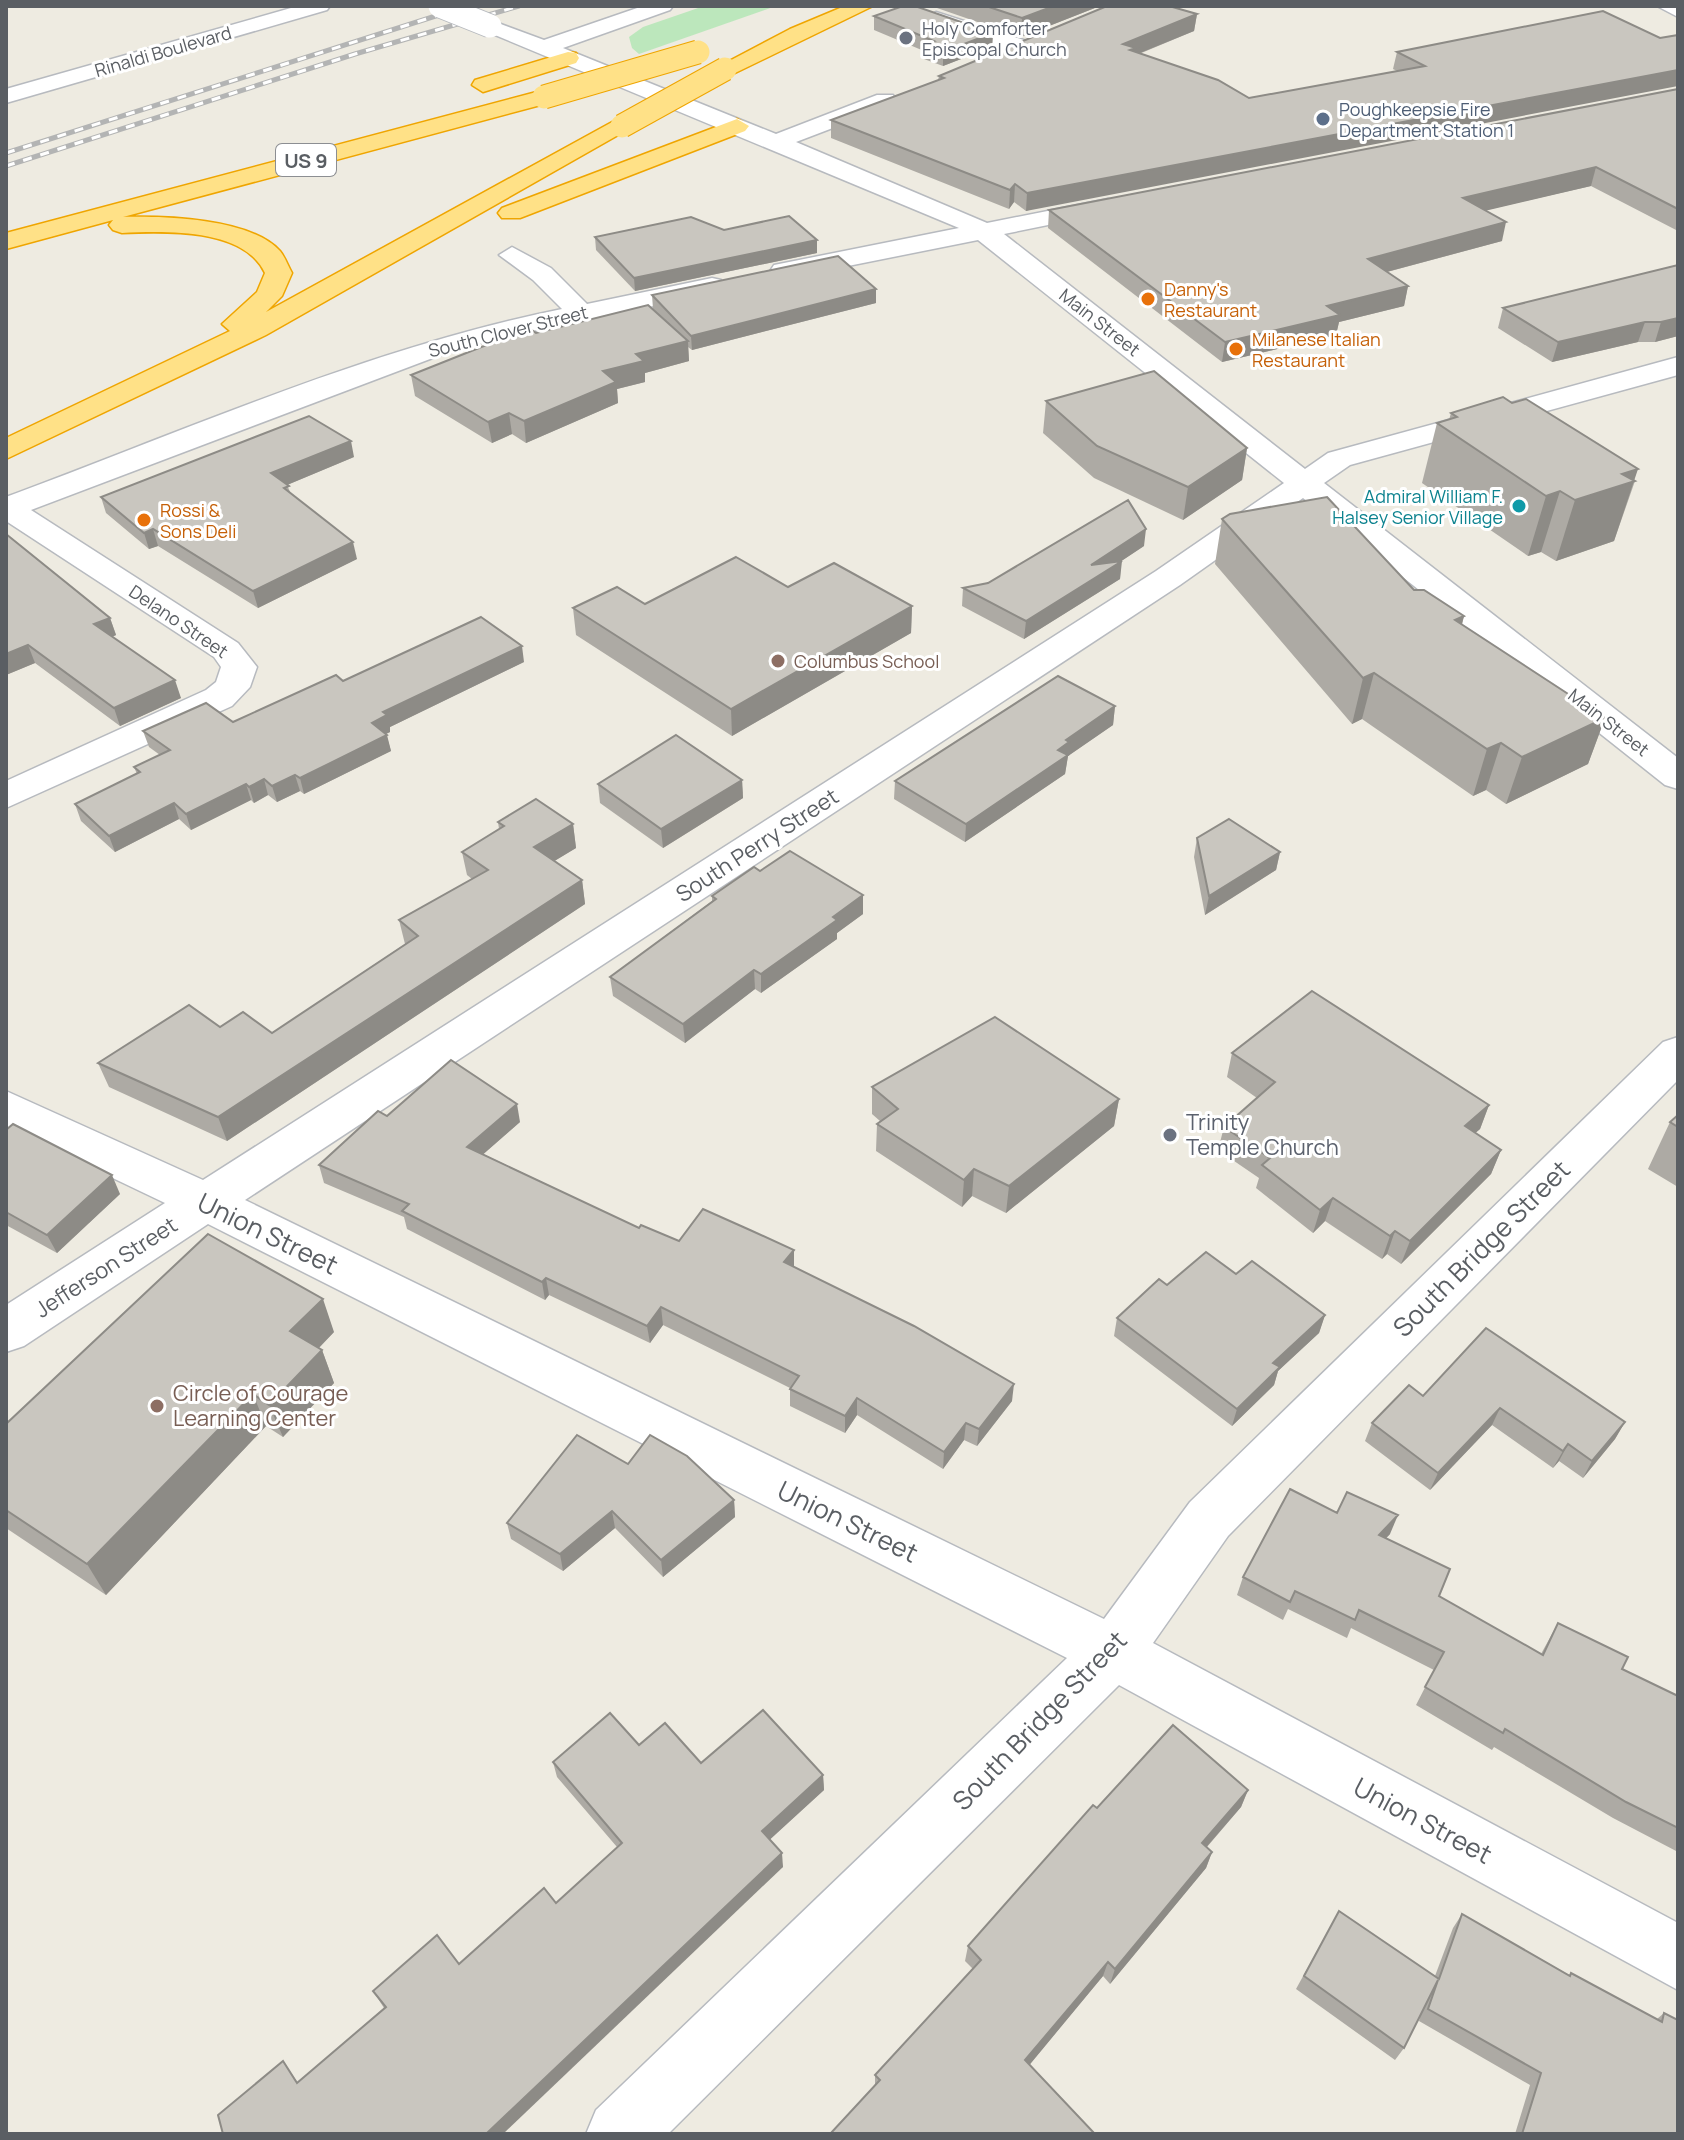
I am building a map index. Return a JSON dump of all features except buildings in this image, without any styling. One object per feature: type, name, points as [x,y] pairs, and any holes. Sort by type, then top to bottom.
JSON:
[{"type":"highway","points":[[741,36],[823,6]]},
{"type":"highway","points":[[6,450],[144,386],[296,307],[725,69],[797,33],[863,6]]},
{"type":"highway","name":"US 9","points":[[6,241],[544,97],[720,44]]},
{"type":"highway","points":[[454,94],[568,58]]},
{"type":"highway","points":[[68,223],[294,144],[410,109]]},
{"type":"highway","points":[[296,307],[484,224],[737,126]]},
{"type":"highway","points":[[6,249],[99,228],[153,223],[227,232],[264,251],[272,259],[277,279],[267,299],[144,386]]},
{"type":"highway","points":[[6,438],[114,400]]},
{"type":"street","name":"Rinaldi Boulevard","points":[[6,80],[265,6]]},
{"type":"street","name":"Rinaldi Boulevard","points":[[6,96],[320,6]]},
{"type":"street","name":"Main Street","points":[[440,6],[947,212],[982,230],[1678,777]]},
{"type":"street","points":[[543,48],[663,6]]},
{"type":"street","points":[[1667,6],[1678,11]]},
{"type":"street","points":[[920,12],[1025,48]]},
{"type":"street","points":[[996,59],[1052,37]]},
{"type":"street","points":[[775,142],[907,92]]},
{"type":"street","points":[[763,275],[1136,200]]},
{"type":"street","points":[[512,255],[542,274],[581,313]]},
{"type":"street","name":"South Clover Street","points":[[6,508],[428,350],[581,313],[733,282]]},
{"type":"street","name":"South Perry Street","points":[[206,1202],[1121,608],[1339,459],[1678,366]]},
{"type":"street","name":"Delano Street","points":[[6,508],[226,650],[239,667],[232,687],[219,698],[6,796]]},
{"type":"street","name":"South Bridge Street","points":[[620,2134],[1113,1652],[1209,1519],[1678,1053]]},
{"type":"street","name":"Union Street","points":[[6,1108],[206,1202],[1113,1652],[1678,1958]]},
{"type":"street","name":"Jefferson Street","points":[[6,1331],[206,1202]]},
{"type":"green space","points":[[704,6],[776,6],[639,54],[632,48],[629,37],[643,27]]},
{"type":"railway","points":[[6,153],[467,6]]},
{"type":"railway","points":[[6,166],[355,54],[519,6]]},
{"type":"place","name":"Holy Comforter Episcopal Church","points":[[906,38]]},
{"type":"place","name":"Poughkeepsie Fire Department Station 1","points":[[1323,119]]},
{"type":"place","name":"Danny's Restaurant","points":[[1148,299]]},
{"type":"place","name":"Milanese Italian Restaurant","points":[[1236,349]]},
{"type":"place","name":"Admiral William F. Halsey Senior Village","points":[[1519,506]]},
{"type":"place","name":"Rossi & Sons Deli","points":[[144,520]]},
{"type":"place","name":"Columbus School","points":[[778,661]]},
{"type":"place","name":"Trinity Temple Church","points":[[1170,1135]]},
{"type":"place","name":"Circle of Courage Learning Center","points":[[157,1406]]}]
